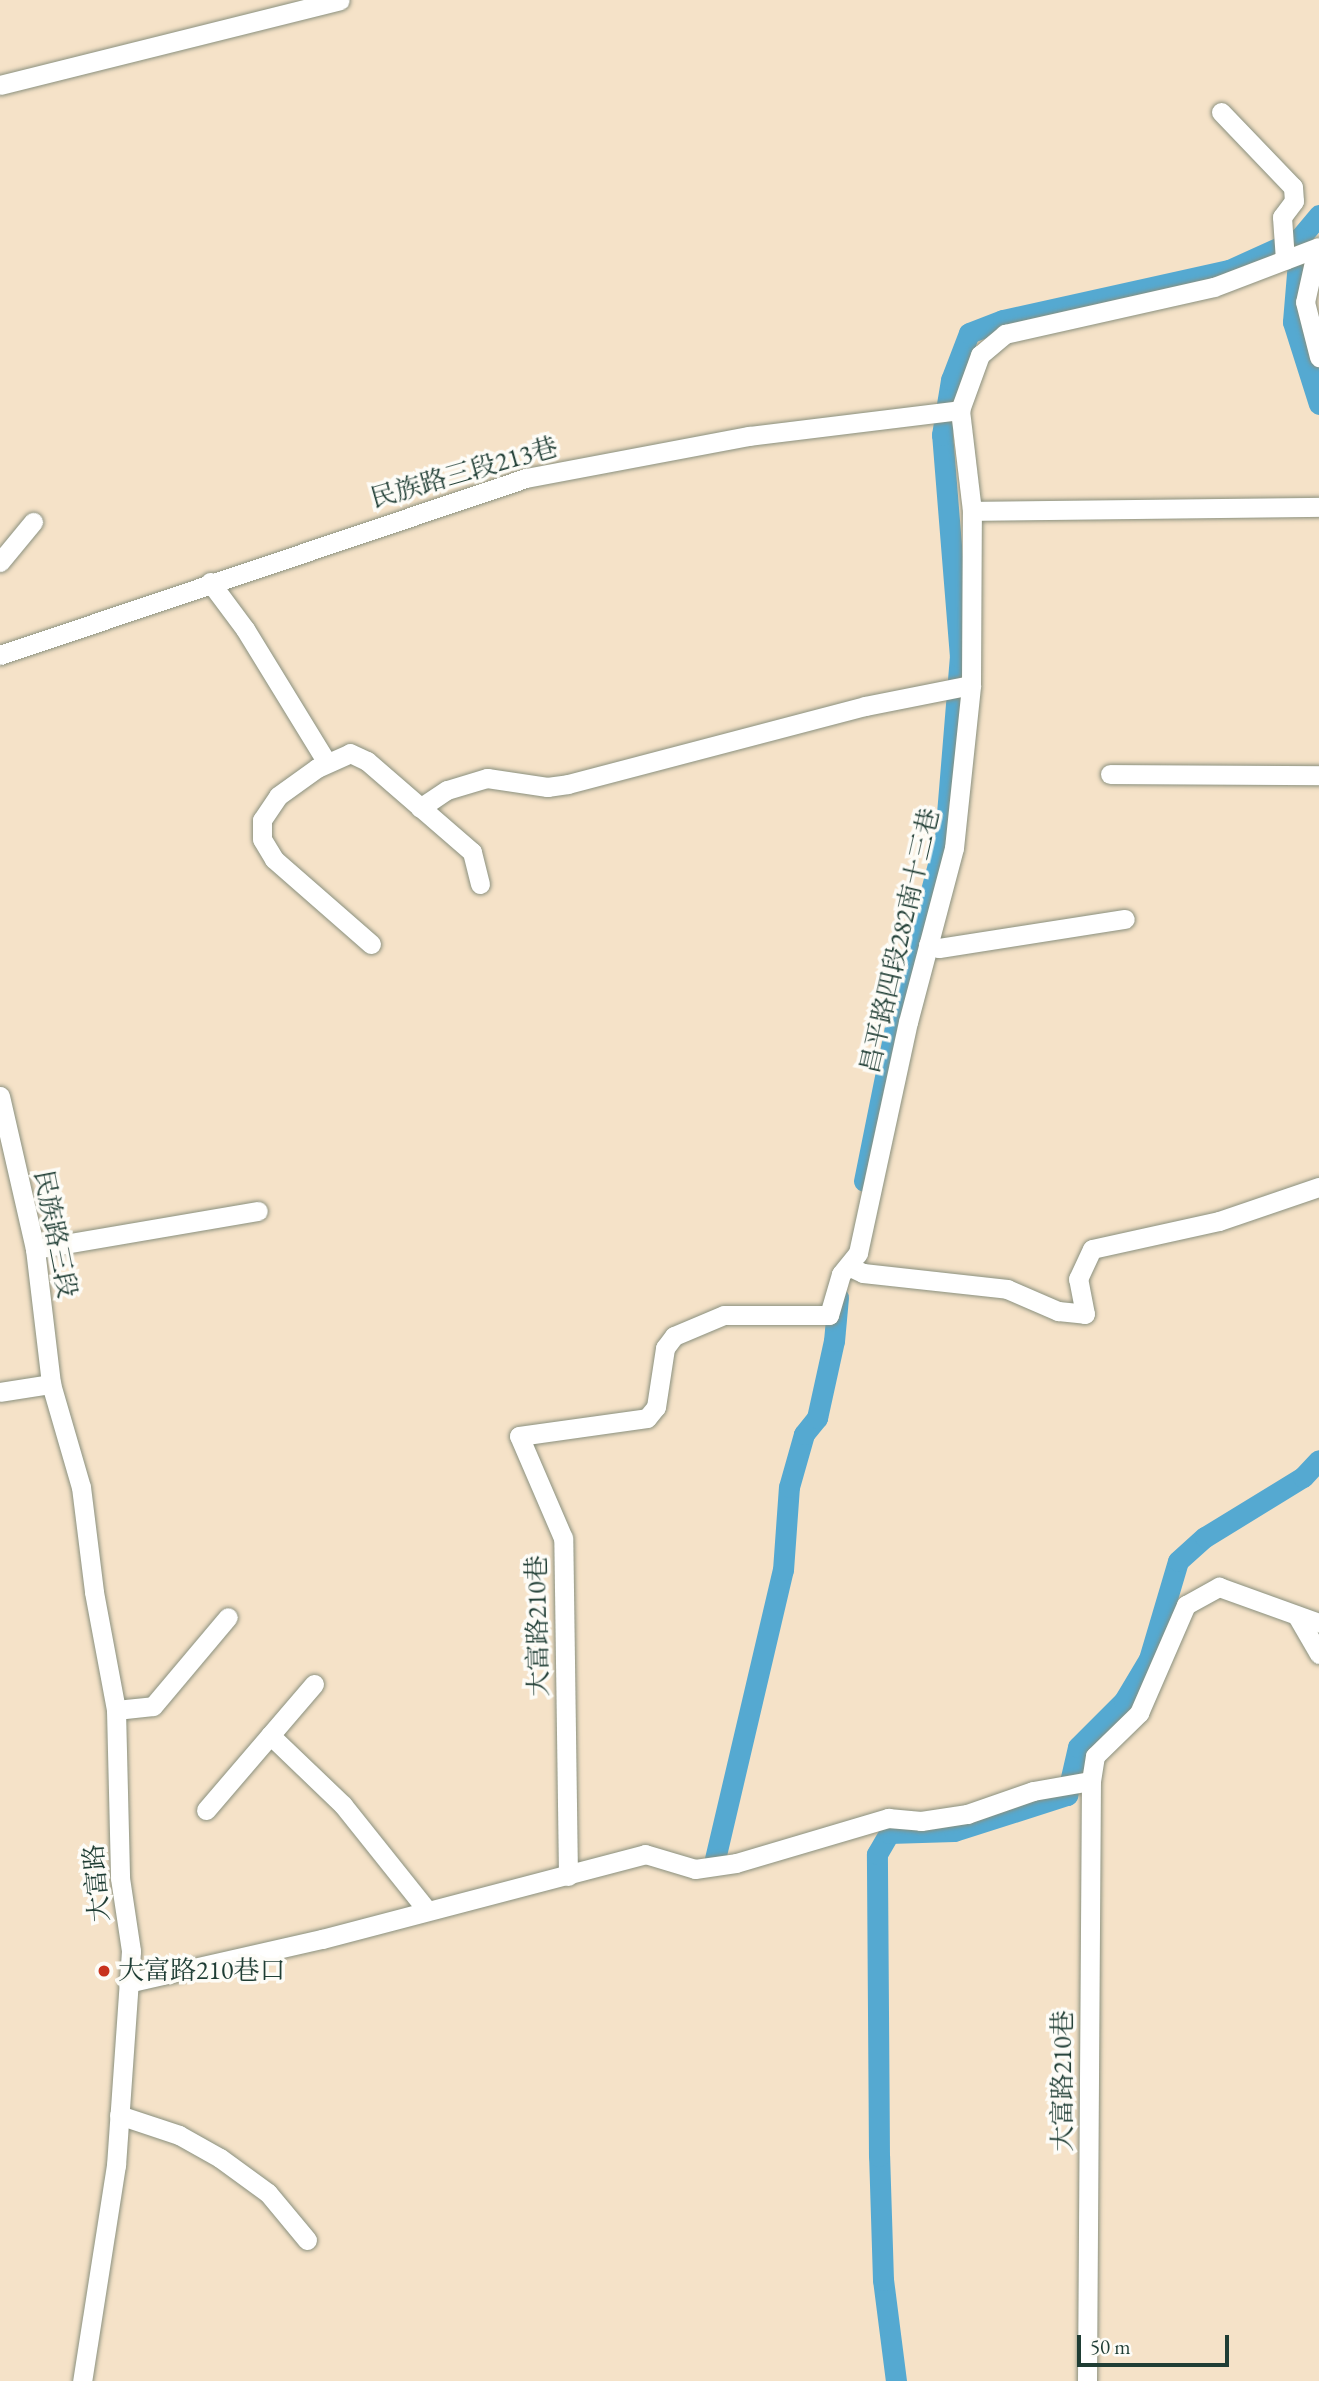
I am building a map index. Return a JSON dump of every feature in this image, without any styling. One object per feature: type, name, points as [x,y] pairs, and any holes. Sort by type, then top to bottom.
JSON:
[{"type":"street","points":[[0,85],[170,46],[340,0]]},
{"type":"street","points":[[1221,112],[1277,166],[1296,193],[1282,217],[1285,260]]},
{"type":"street","points":[[1318,247],[1305,302],[1319,357]]},
{"type":"street","name":"昌平路四段282南十三巷","points":[[850,1267],[858,1252],[928,945],[954,848],[971,685],[972,511],[960,410],[980,355],[1005,334],[1214,287],[1318,247]]},
{"type":"street","name":"民族路三段213巷","points":[[0,656],[210,582],[526,478],[749,436],[960,410]]},
{"type":"street","points":[[972,511],[1319,507]]},
{"type":"street","points":[[0,562],[33,522]]},
{"type":"street","points":[[210,582],[245,629],[327,763]]},
{"type":"street","points":[[420,808],[447,790],[487,778],[547,787],[568,784],[865,706],[971,685]]},
{"type":"street","points":[[371,944],[274,859],[262,838],[262,820],[278,796],[327,763],[350,753],[367,761],[472,852],[480,884]]},
{"type":"street","points":[[1110,774],[1319,775]]},
{"type":"street","points":[[928,945],[939,948],[1125,919]]},
{"type":"street","name":"民族路三段","points":[[0,1096],[34,1249],[51,1384]]},
{"type":"street","points":[[850,1267],[863,1273],[1007,1289],[1058,1311],[1085,1314],[1078,1279],[1092,1250],[1219,1221],[1319,1187]]},
{"type":"street","points":[[34,1249],[258,1211]]},
{"type":"street","name":"大富路210巷","points":[[568,1876],[563,1538],[519,1436],[647,1418],[656,1407],[665,1348],[674,1336],[724,1315],[829,1315],[841,1274],[850,1267]]},
{"type":"street","points":[[0,1392],[51,1384]]},
{"type":"street","name":"大富路","points":[[51,1384],[81,1487],[94,1592],[116,1710],[120,1878],[131,1951],[110,2218],[82,2381]]},
{"type":"street","name":"大富路210巷","points":[[1087,2381],[1086,1781],[1095,1756],[1139,1713],[1186,1605],[1219,1587],[1319,1623]]},
{"type":"street","points":[[1297,1616],[1319,1654]]},
{"type":"street","points":[[116,1710],[153,1706],[228,1617]]},
{"type":"street","points":[[206,1810],[314,1684]]},
{"type":"street","points":[[270,1735],[342,1805],[426,1909]]},
{"type":"street","points":[[128,1983],[322,1939],[426,1909],[568,1876],[645,1854],[695,1869],[736,1863],[888,1818],[921,1821],[967,1814],[1033,1791],[1086,1781]]},
{"type":"street","points":[[119,2115],[179,2135],[220,2158],[268,2193],[307,2240]]},
{"type":"waterway","points":[[1319,215],[1300,238],[1293,322],[1319,404]]},
{"type":"waterway","points":[[864,1181],[896,1022],[945,838],[960,657],[942,435],[951,380],[969,333],[1003,320],[1229,270],[1300,238]]},
{"type":"waterway","points":[[715,1859],[783,1570],[789,1487],[804,1434],[817,1418],[834,1341],[838,1297]]},
{"type":"waterway","points":[[896,2381],[883,2280],[879,2156],[877,1854],[889,1833],[954,1831],[1067,1795],[1078,1747],[1124,1701],[1149,1659],[1178,1561],[1205,1537],[1303,1477],[1319,1460]]},
{"type":"place","name":"大富路210巷口","points":[[104,1971]]}]
